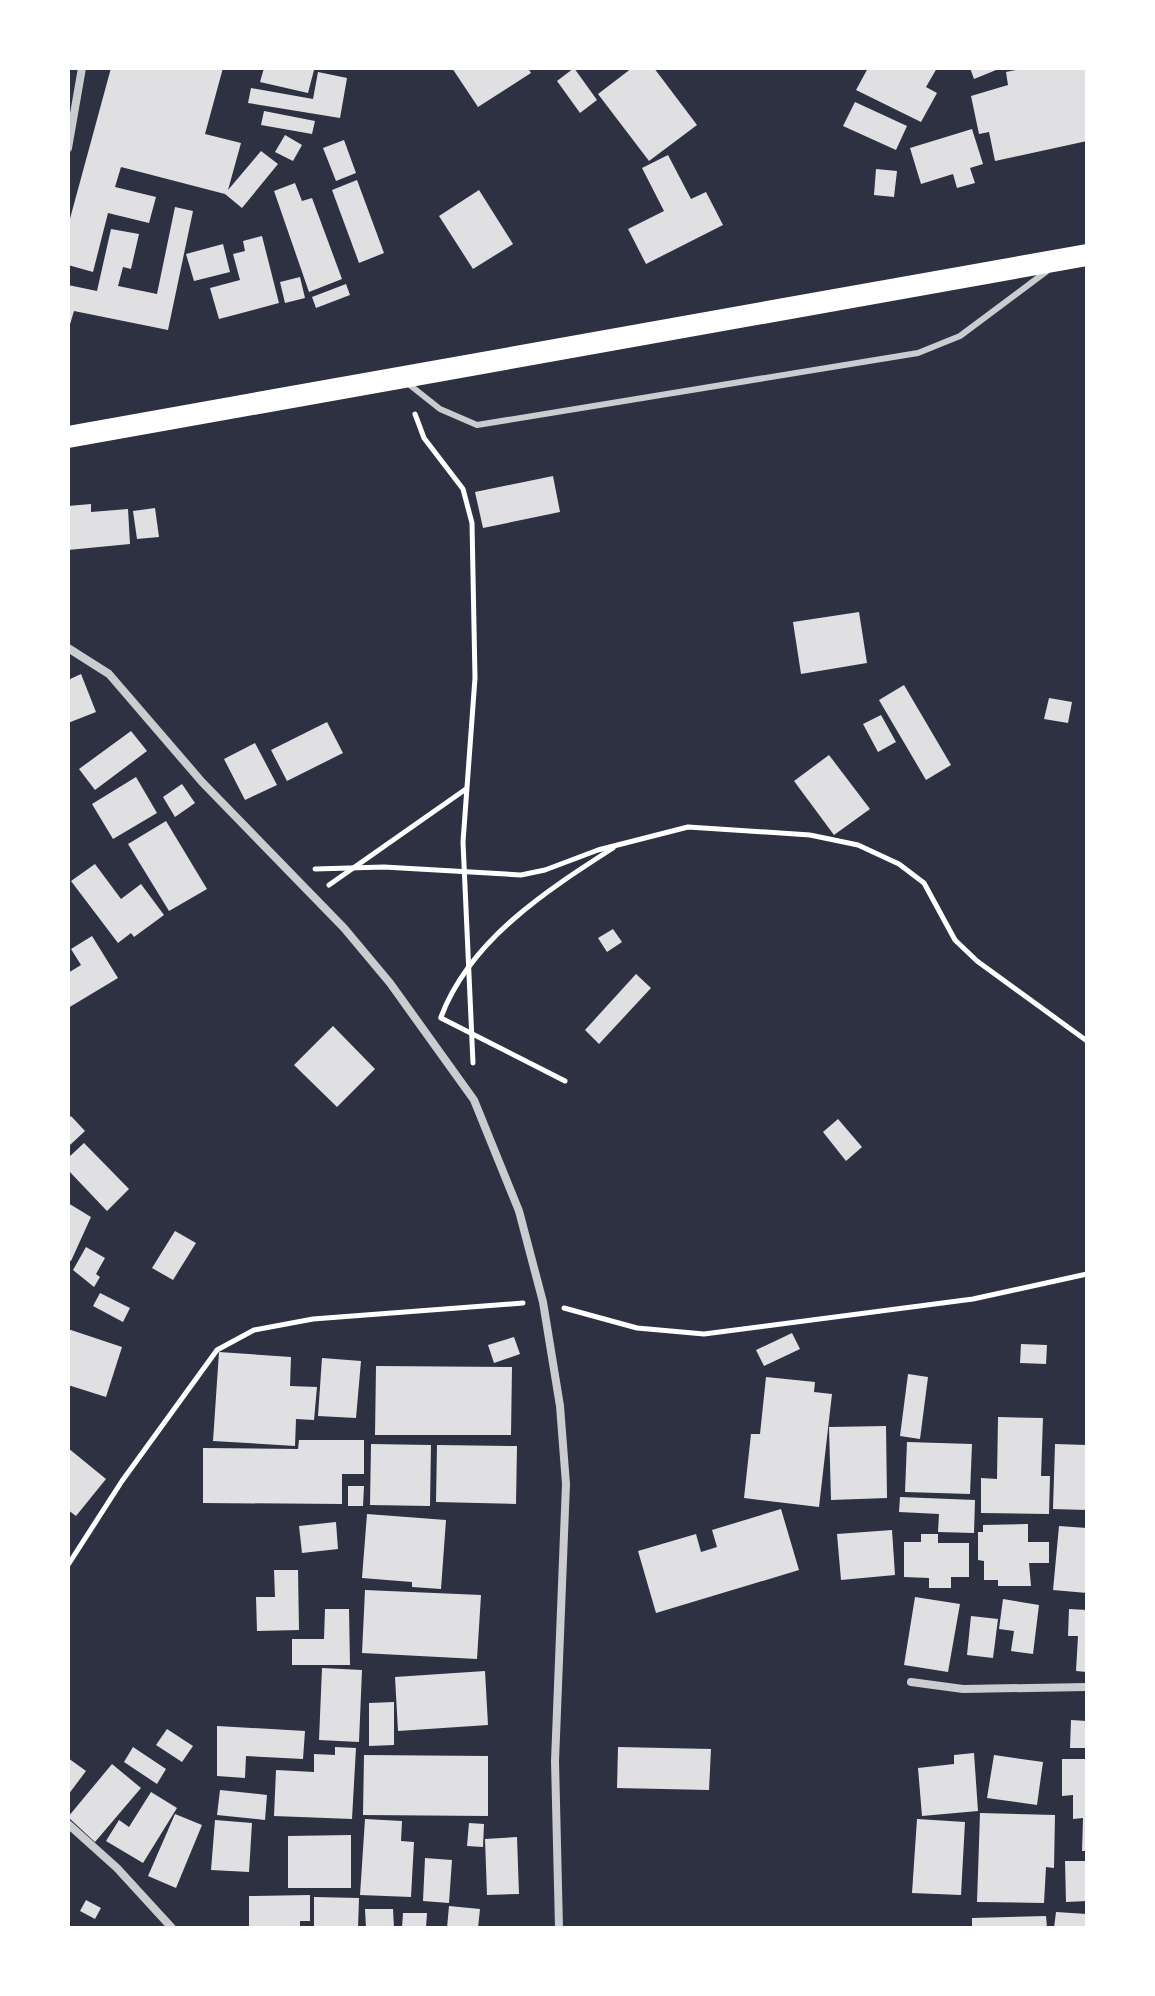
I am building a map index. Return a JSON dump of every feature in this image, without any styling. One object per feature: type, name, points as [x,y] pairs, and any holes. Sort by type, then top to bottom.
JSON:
[{"type":"highway","points":[[68,437],[408,383],[1087,255]]},
{"type":"street","points":[[68,148],[82,68]]},
{"type":"street","points":[[68,648],[109,674],[202,782],[344,928],[400,997],[474,1100],[519,1211],[543,1302],[560,1406],[566,1484],[555,1761],[559,1928]]},
{"type":"street","points":[[911,1682],[963,1689],[1087,1687]]},
{"type":"street","points":[[68,1824],[117,1868],[172,1928]]},
{"type":"lane","points":[[408,383],[440,409],[477,425],[918,353],[960,336],[1059,261]]},
{"type":"path","points":[[408,383],[415,419],[438,460],[463,489],[472,523],[475,678],[466,789],[466,872],[474,1100]]},
{"type":"path","points":[[312,897],[466,789]]},
{"type":"path","points":[[286,871],[351,868],[521,875],[618,844],[688,827],[810,835],[858,845],[899,864],[924,883],[955,940],[977,961],[1087,1041]]},
{"type":"path","points":[[432,1040],[449,996],[505,925],[618,844]]},
{"type":"path","points":[[400,997],[565,1081]]},
{"type":"path","points":[[68,1565],[122,1481],[217,1350],[254,1330],[313,1319],[543,1302],[637,1328],[704,1334],[973,1299],[1087,1274]]},
{"type":"building","points":[[111,68],[223,68],[205,134],[241,143],[228,190],[261,151],[278,164],[242,208],[225,194],[121,167],[115,187],[156,197],[149,223],[108,213],[93,272],[68,265],[68,226]]},
{"type":"building","points":[[264,68],[314,70],[308,93],[260,82]]},
{"type":"building","points":[[452,68],[528,68],[531,73],[478,107]]},
{"type":"building","points":[[574,68],[597,100],[580,113],[557,81]]},
{"type":"building","points":[[632,68],[654,68],[697,125],[649,161],[598,94]]},
{"type":"building","points":[[868,68],[937,68],[926,87],[937,93],[921,122],[856,90]]},
{"type":"building","points":[[970,68],[1001,68],[974,79]]},
{"type":"building","points":[[1026,68],[1087,69],[1087,141],[995,161],[989,132],[979,134],[971,96],[1008,85],[1006,72]]},
{"type":"building","points":[[318,72],[347,78],[340,118],[248,103],[251,88],[313,99]]},
{"type":"building","points":[[855,102],[907,126],[896,150],[843,126]]},
{"type":"building","points":[[264,111],[315,121],[312,134],[261,125]]},
{"type":"building","points":[[972,129],[983,164],[970,168],[975,183],[957,188],[953,174],[921,184],[910,148]]},
{"type":"building","points":[[285,135],[302,145],[293,161],[275,152]]},
{"type":"building","points":[[344,140],[356,173],[336,181],[323,148]]},
{"type":"building","points":[[668,155],[691,199],[706,192],[723,225],[646,264],[628,229],[664,211],[642,168]]},
{"type":"building","points":[[876,169],[897,171],[894,197],[874,195]]},
{"type":"building","points":[[357,180],[384,253],[359,263],[332,190]]},
{"type":"building","points":[[295,183],[302,201],[312,198],[342,279],[309,292],[274,191]]},
{"type":"building","points":[[479,190],[513,244],[473,269],[439,216]]},
{"type":"building","points":[[175,207],[193,211],[168,330],[74,311],[68,331],[68,285],[97,291],[111,229],[139,234],[131,269],[123,267],[118,286],[157,294]]},
{"type":"building","points":[[262,236],[279,303],[219,319],[210,288],[240,280],[233,254],[245,251],[243,241]]},
{"type":"building","points":[[223,244],[230,272],[194,281],[186,254]]},
{"type":"building","points":[[300,277],[305,298],[285,303],[280,282]]},
{"type":"building","points":[[346,284],[350,295],[316,308],[312,297]]},
{"type":"building","points":[[553,476],[560,512],[483,528],[475,492]]},
{"type":"building","points":[[91,504],[91,512],[128,509],[130,544],[68,550],[68,506]]},
{"type":"building","points":[[155,508],[159,537],[137,539],[133,511]]},
{"type":"building","points":[[859,612],[867,663],[801,674],[793,622]]},
{"type":"building","points":[[81,674],[96,712],[68,723],[68,680]]},
{"type":"building","points":[[904,685],[951,765],[926,780],[879,700]]},
{"type":"building","points":[[1049,698],[1072,702],[1068,723],[1044,719]]},
{"type":"building","points":[[881,715],[896,742],[878,752],[863,724]]},
{"type":"building","points":[[327,722],[343,753],[287,781],[271,750]]},
{"type":"building","points":[[131,731],[147,751],[95,790],[79,769]]},
{"type":"building","points":[[255,743],[277,785],[245,800],[224,759]]},
{"type":"building","points":[[829,755],[870,809],[834,835],[794,781]]},
{"type":"building","points":[[136,777],[157,813],[113,839],[92,804]]},
{"type":"building","points":[[182,784],[195,803],[175,817],[163,797]]},
{"type":"building","points":[[166,821],[207,889],[169,911],[128,844]]},
{"type":"building","points":[[95,864],[121,899],[141,884],[164,915],[134,937],[131,933],[118,943],[71,881]]},
{"type":"building","points":[[613,929],[622,942],[607,952],[598,938]]},
{"type":"building","points":[[92,936],[118,978],[68,1008],[68,973],[81,965],[71,949]]},
{"type":"building","points":[[636,974],[651,988],[599,1044],[585,1030]]},
{"type":"building","points":[[333,1026],[375,1069],[337,1107],[294,1065]]},
{"type":"building","points":[[71,1116],[85,1131],[70,1145],[68,1119]]},
{"type":"building","points":[[838,1119],[862,1147],[846,1161],[823,1132]]},
{"type":"building","points":[[84,1143],[129,1189],[107,1211],[68,1170],[68,1158]]},
{"type":"building","points":[[68,1203],[91,1217],[71,1261],[68,1260]]},
{"type":"building","points":[[175,1231],[196,1243],[173,1280],[152,1268]]},
{"type":"building","points":[[86,1247],[105,1258],[96,1274],[100,1277],[94,1287],[73,1270]]},
{"type":"building","points":[[100,1293],[130,1308],[123,1322],[93,1306]]},
{"type":"building","points":[[68,1329],[122,1347],[106,1397],[68,1385]]},
{"type":"building","points":[[792,1333],[800,1349],[764,1366],[756,1350]]},
{"type":"building","points":[[514,1337],[520,1354],[494,1363],[488,1345]]},
{"type":"building","points":[[1021,1344],[1047,1345],[1046,1364],[1020,1363]]},
{"type":"building","points":[[219,1352],[291,1357],[290,1386],[317,1387],[314,1420],[296,1419],[295,1446],[213,1441]]},
{"type":"building","points":[[322,1358],[361,1361],[356,1418],[318,1416]]},
{"type":"building","points":[[376,1366],[512,1367],[511,1435],[375,1435]]},
{"type":"building","points":[[908,1374],[928,1377],[920,1439],[900,1436]]},
{"type":"building","points":[[766,1377],[815,1382],[814,1392],[832,1394],[819,1507],[744,1498],[751,1434],[760,1434]]},
{"type":"building","points":[[998,1417],[1043,1418],[1041,1476],[1050,1476],[1049,1514],[981,1513],[981,1478],[997,1479]]},
{"type":"building","points":[[886,1426],[887,1498],[831,1500],[829,1427]]},
{"type":"building","points":[[299,1440],[364,1440],[364,1474],[342,1474],[342,1504],[203,1503],[203,1448],[298,1449]]},
{"type":"building","points":[[907,1442],[972,1444],[970,1494],[905,1492]]},
{"type":"building","points":[[371,1444],[431,1445],[430,1506],[370,1505]]},
{"type":"building","points":[[1055,1444],[1087,1445],[1087,1510],[1053,1509]]},
{"type":"building","points":[[437,1445],[517,1446],[516,1504],[436,1502]]},
{"type":"building","points":[[68,1448],[106,1479],[76,1516],[68,1510]]},
{"type":"building","points":[[348,1486],[364,1486],[363,1506],[348,1506]]},
{"type":"building","points":[[900,1497],[975,1500],[974,1533],[938,1532],[939,1514],[899,1512]]},
{"type":"building","points":[[781,1509],[799,1570],[656,1613],[638,1551],[696,1534],[701,1552],[717,1547],[712,1530]]},
{"type":"building","points":[[367,1514],[446,1520],[441,1589],[412,1587],[412,1582],[362,1578]]},
{"type":"building","points":[[336,1522],[338,1549],[302,1553],[299,1526]]},
{"type":"building","points":[[1028,1524],[1028,1542],[1049,1542],[1049,1563],[1029,1563],[1031,1586],[998,1586],[998,1580],[984,1580],[984,1561],[978,1560],[978,1532],[983,1532],[983,1525]]},
{"type":"building","points":[[1059,1526],[1087,1528],[1087,1593],[1053,1590]]},
{"type":"building","points":[[892,1530],[895,1575],[841,1580],[837,1534]]},
{"type":"building","points":[[921,1534],[938,1534],[938,1543],[969,1543],[969,1577],[951,1577],[951,1588],[929,1588],[929,1578],[904,1577],[904,1542],[921,1542]]},
{"type":"building","points":[[274,1570],[298,1570],[299,1630],[257,1631],[256,1597],[275,1597]]},
{"type":"building","points":[[365,1590],[481,1595],[477,1659],[362,1653]]},
{"type":"building","points":[[915,1597],[960,1604],[948,1672],[904,1665]]},
{"type":"building","points":[[1003,1599],[1039,1605],[1033,1654],[1011,1651],[1014,1631],[999,1629]]},
{"type":"building","points":[[325,1609],[349,1609],[350,1665],[292,1665],[292,1639],[324,1639]]},
{"type":"building","points":[[1069,1609],[1087,1610],[1087,1672],[1076,1671],[1078,1636],[1068,1636]]},
{"type":"building","points":[[971,1616],[998,1619],[993,1658],[967,1655]]},
{"type":"building","points":[[322,1668],[362,1670],[359,1742],[319,1740]]},
{"type":"building","points":[[485,1671],[488,1725],[398,1731],[395,1677]]},
{"type":"building","points":[[394,1702],[394,1745],[369,1746],[369,1703]]},
{"type":"building","points":[[1071,1720],[1087,1721],[1087,1748],[1070,1748]]},
{"type":"building","points":[[217,1726],[305,1731],[303,1759],[246,1756],[245,1778],[217,1776]]},
{"type":"building","points":[[167,1729],[193,1746],[182,1762],[156,1745]]},
{"type":"building","points":[[133,1747],[166,1769],[157,1784],[124,1762]]},
{"type":"building","points":[[335,1747],[356,1748],[352,1819],[274,1816],[276,1770],[314,1772],[314,1754],[335,1755]]},
{"type":"building","points":[[618,1747],[711,1749],[709,1790],[617,1788]]},
{"type":"building","points":[[974,1753],[978,1811],[922,1816],[918,1768],[954,1764],[954,1755]]},
{"type":"building","points":[[364,1755],[488,1756],[488,1816],[363,1815]]},
{"type":"building","points":[[994,1755],[1043,1762],[1037,1805],[987,1798]]},
{"type":"building","points":[[68,1758],[86,1771],[68,1795]]},
{"type":"building","points":[[1062,1759],[1087,1759],[1087,1851],[1082,1851],[1083,1818],[1073,1819],[1073,1795],[1062,1796]]},
{"type":"building","points":[[112,1764],[141,1788],[95,1842],[68,1817]]},
{"type":"building","points":[[220,1790],[267,1795],[265,1820],[217,1815]]},
{"type":"building","points":[[151,1792],[177,1808],[143,1863],[106,1841],[119,1820],[129,1827]]},
{"type":"building","points":[[980,1813],[1055,1815],[1054,1868],[1046,1867],[1044,1903],[977,1902]]},
{"type":"building","points":[[175,1814],[202,1825],[176,1888],[148,1876]]},
{"type":"building","points":[[365,1819],[402,1821],[401,1841],[414,1842],[411,1897],[360,1895]]},
{"type":"building","points":[[917,1819],[965,1822],[961,1895],[912,1893]]},
{"type":"building","points":[[215,1820],[252,1823],[249,1872],[211,1870]]},
{"type":"building","points":[[469,1823],[484,1824],[483,1847],[467,1846]]},
{"type":"building","points":[[351,1835],[351,1888],[288,1888],[288,1836]]},
{"type":"building","points":[[517,1837],[519,1894],[487,1895],[485,1839]]},
{"type":"building","points":[[425,1858],[452,1860],[449,1903],[423,1901]]},
{"type":"building","points":[[1065,1861],[1087,1861],[1087,1901],[1066,1902]]},
{"type":"building","points":[[310,1895],[310,1921],[300,1921],[300,1928],[249,1928],[249,1896]]},
{"type":"building","points":[[314,1897],[359,1898],[358,1928],[314,1928]]},
{"type":"building","points":[[86,1900],[101,1908],[95,1919],[80,1911]]},
{"type":"building","points":[[449,1906],[480,1909],[478,1928],[447,1928]]},
{"type":"building","points":[[365,1909],[393,1909],[394,1928],[366,1928]]},
{"type":"building","points":[[1056,1912],[1087,1914],[1087,1928],[1054,1928]]},
{"type":"building","points":[[403,1913],[427,1913],[426,1928],[402,1928]]},
{"type":"building","points":[[1046,1916],[1047,1928],[972,1928],[972,1918]]}]
